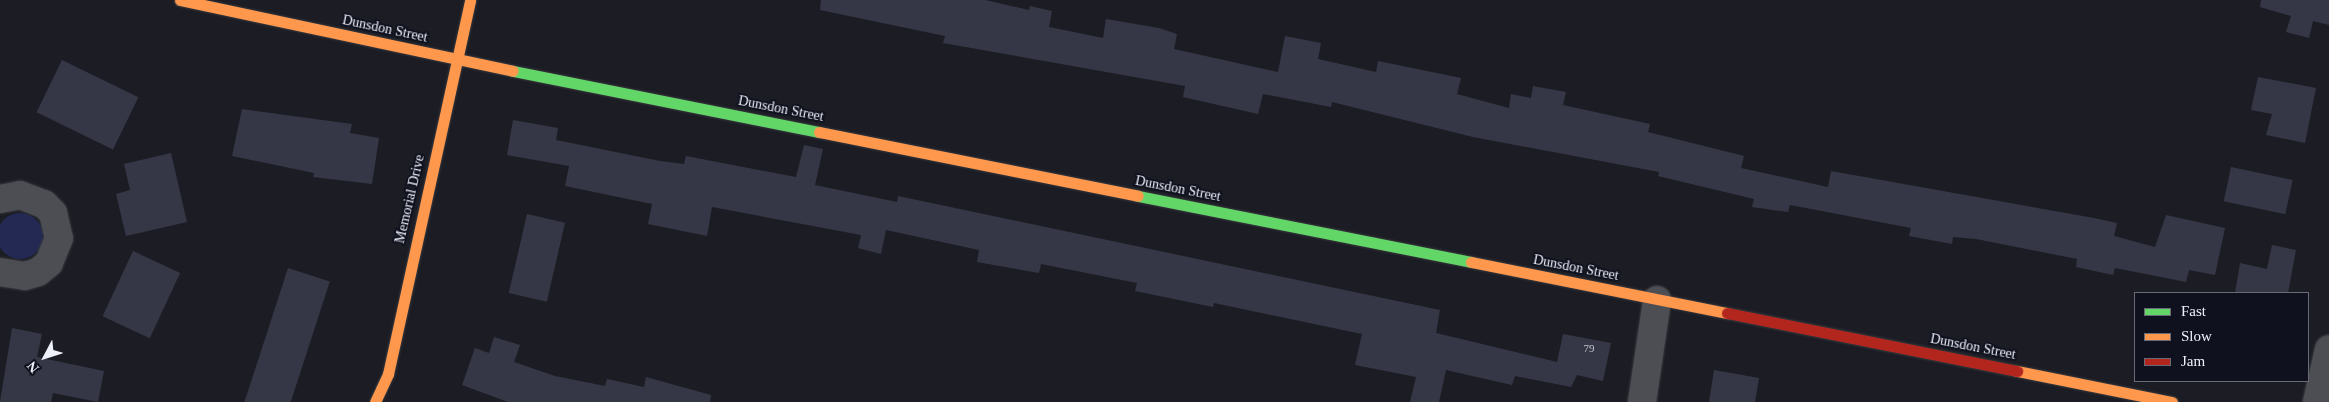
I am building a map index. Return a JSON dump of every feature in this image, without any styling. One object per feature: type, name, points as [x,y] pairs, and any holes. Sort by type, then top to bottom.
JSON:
[{"type":"main road","name":"Memorial Drive","points":[[375,402],[388,374],[470,0]]},
{"type":"main road","name":"Dunsdon Street","points":[[185,1],[457,60],[2172,402]]},
{"type":"street","points":[[0,199],[20,195],[44,204],[53,213],[59,238],[49,263],[38,272],[25,276],[0,272]]},
{"type":"street","points":[[1642,402],[1657,300]]},
{"type":"street","points":[[2317,402],[2329,349]]},
{"type":"shaded area","points":[[15,213],[25,213],[33,217],[43,231],[43,241],[39,249],[25,259],[15,259],[7,255],[-1,245],[-1,227],[1,223]]},
{"type":"building","points":[[821,0],[985,0],[1029,10],[1030,6],[1052,11],[1049,27],[1103,38],[1106,19],[1159,28],[1177,34],[1174,49],[1278,72],[1285,36],[1321,43],[1318,59],[1376,72],[1378,61],[1461,78],[1457,94],[1509,108],[1511,94],[1531,98],[1533,86],[1566,92],[1563,105],[1650,124],[1648,132],[1744,156],[1741,168],[1828,187],[1831,171],[2094,218],[2117,223],[2114,236],[2155,247],[2166,215],[2225,228],[2215,275],[2189,270],[2186,282],[2115,268],[2113,275],[2076,267],[2077,259],[1976,239],[1953,237],[1952,244],[1909,236],[1911,228],[1790,205],[1788,212],[1752,207],[1754,199],[1658,176],[1659,172],[1473,137],[1332,102],[1331,107],[1263,94],[1258,114],[1183,97],[1185,86],[943,43],[945,36],[820,10]]},
{"type":"building","points":[[2261,0],[2329,0],[2329,25],[2313,21],[2309,38],[2286,32],[2291,16],[2260,7]]},
{"type":"building","points":[[62,60],[138,97],[113,149],[37,112]]},
{"type":"building","points":[[2258,77],[2316,88],[2305,143],[2266,135],[2272,114],[2251,110]]},
{"type":"building","points":[[242,109],[352,124],[350,133],[379,138],[372,184],[313,177],[314,173],[232,156]]},
{"type":"building","points":[[513,120],[558,128],[556,140],[660,161],[684,164],[686,156],[796,177],[804,145],[823,149],[815,185],[897,202],[898,196],[1440,310],[1436,333],[1557,362],[1563,334],[1611,343],[1603,381],[1577,375],[1571,387],[1515,376],[1512,385],[1446,370],[1439,402],[1410,402],[1416,377],[1355,365],[1362,334],[1214,303],[1213,307],[1135,291],[1137,283],[1041,264],[1039,273],[977,262],[979,250],[886,230],[881,254],[858,248],[861,235],[712,207],[707,236],[648,224],[652,204],[565,186],[569,166],[507,155]]},
{"type":"building","points":[[171,153],[187,222],[126,236],[116,194],[130,190],[124,164]]},
{"type":"building","points":[[2231,167],[2293,180],[2285,214],[2224,201]]},
{"type":"building","points":[[527,214],[565,223],[547,302],[509,293]]},
{"type":"building","points":[[2272,245],[2296,250],[2288,292],[2235,292],[2240,263],[2267,269]]},
{"type":"building","points":[[133,251],[180,273],[150,338],[103,316]]},
{"type":"building","points":[[288,268],[330,282],[291,402],[244,402]]},
{"type":"building","points":[[12,328],[42,334],[37,357],[104,371],[98,402],[53,393],[51,402],[0,402]]},
{"type":"building","points":[[494,337],[520,345],[514,362],[555,376],[605,386],[607,379],[644,387],[646,377],[711,395],[710,402],[508,402],[462,385],[475,348],[489,353]]},
{"type":"building","points":[[1714,370],[1759,378],[1755,402],[1709,402]]},
{"type":"traffic: fast","points":[[513,71],[819,132]]},
{"type":"traffic: fast","points":[[1138,196],[1471,262]]},
{"type":"traffic: slow","points":[[180,0],[513,71]]},
{"type":"traffic: slow","points":[[375,402],[388,374],[470,0]]},
{"type":"traffic: slow","points":[[819,132],[1138,196]]},
{"type":"traffic: slow","points":[[1471,262],[1727,313]]},
{"type":"traffic: slow","points":[[2017,371],[2172,402]]},
{"type":"traffic: jam","points":[[1727,313],[2017,371]]}]
